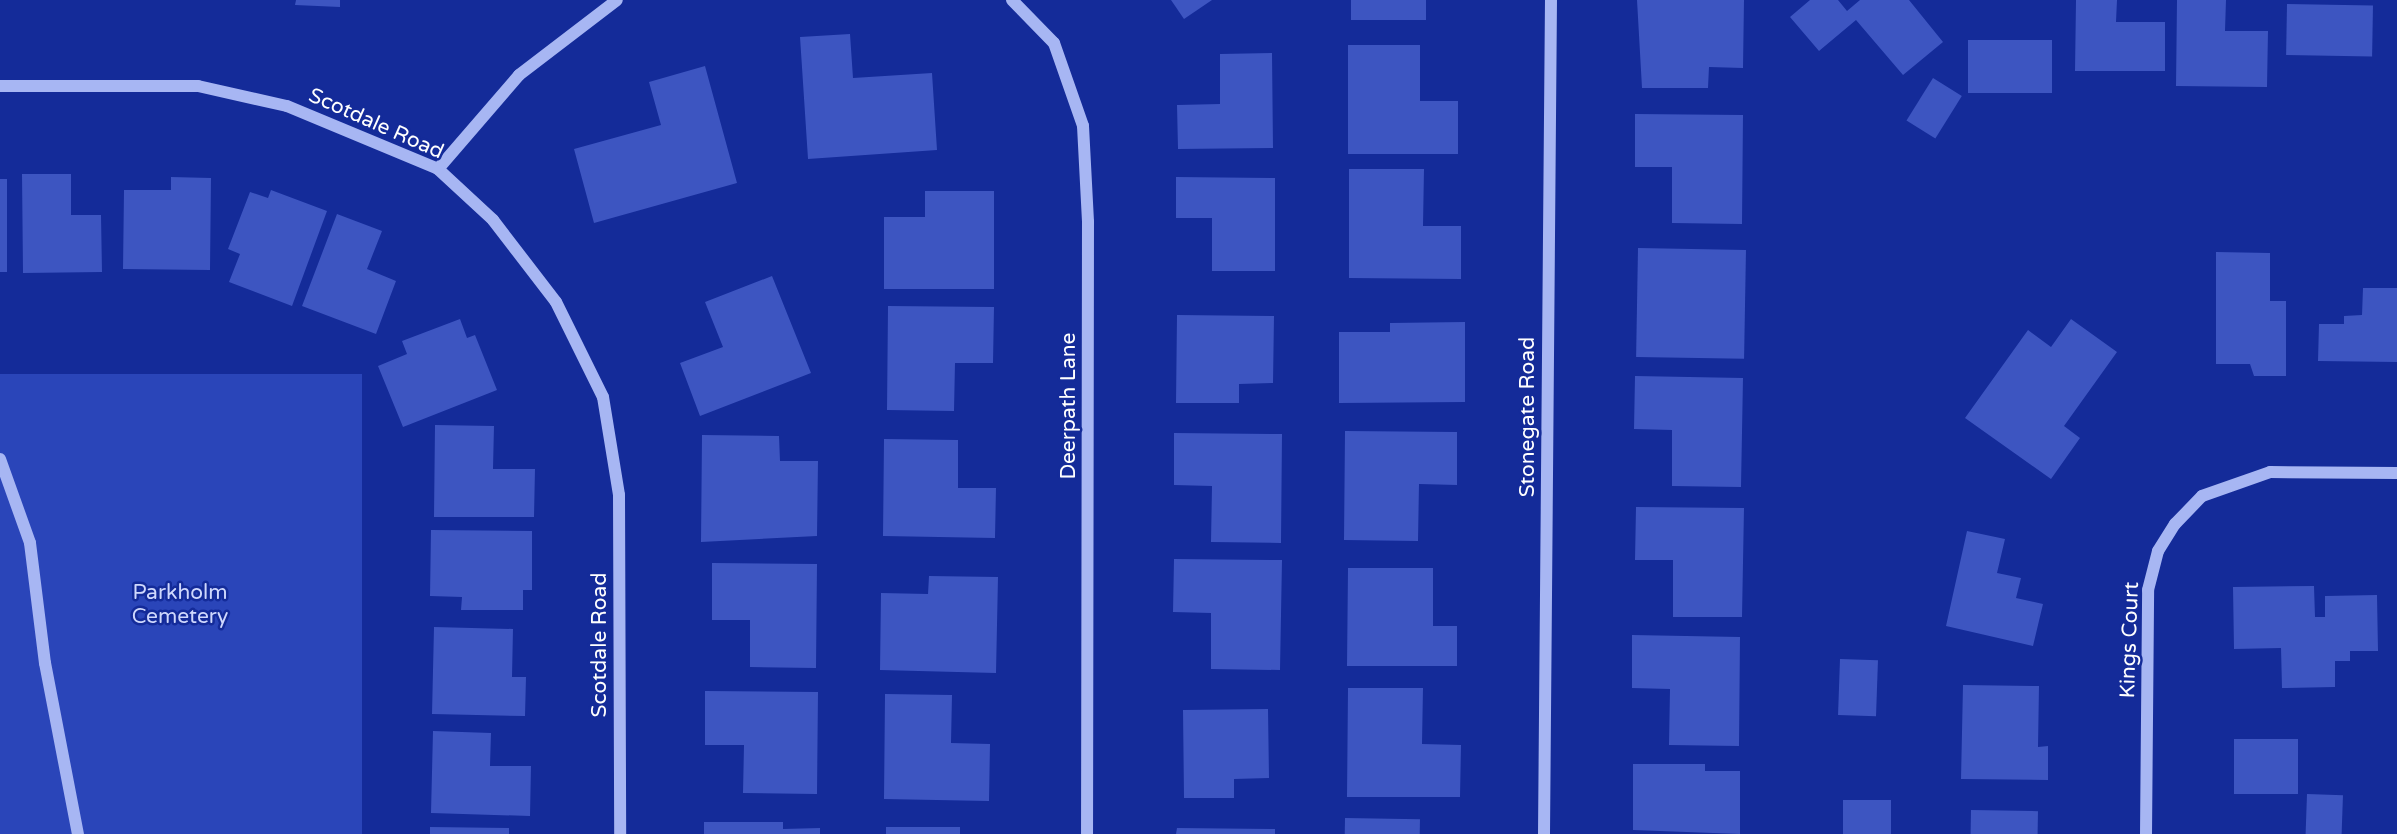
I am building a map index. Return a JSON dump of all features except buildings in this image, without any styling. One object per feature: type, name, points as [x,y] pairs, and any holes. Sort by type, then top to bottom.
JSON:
[{"type":"street","points":[[438,169],[519,75],[617,0]]},
{"type":"street","name":"Deerpath Lane","points":[[1012,0],[1054,43],[1083,126],[1088,222],[1087,834]]},
{"type":"street","name":"Stonegate Road","points":[[1544,834],[1551,0]]},
{"type":"street","name":"Scotdale Road","points":[[0,86],[198,86],[287,106],[438,169],[493,220],[556,302],[603,397],[619,495],[620,834]]},
{"type":"street","points":[[0,459],[30,543],[46,663],[78,834]]},
{"type":"street","name":"Kings Court","points":[[2146,834],[2148,590],[2158,551],[2175,523],[2202,496],[2270,472],[2397,473]]},
{"type":"green space","name":"Parkholm Cemetery","points":[[0,374],[362,374],[362,834],[0,834]]}]
